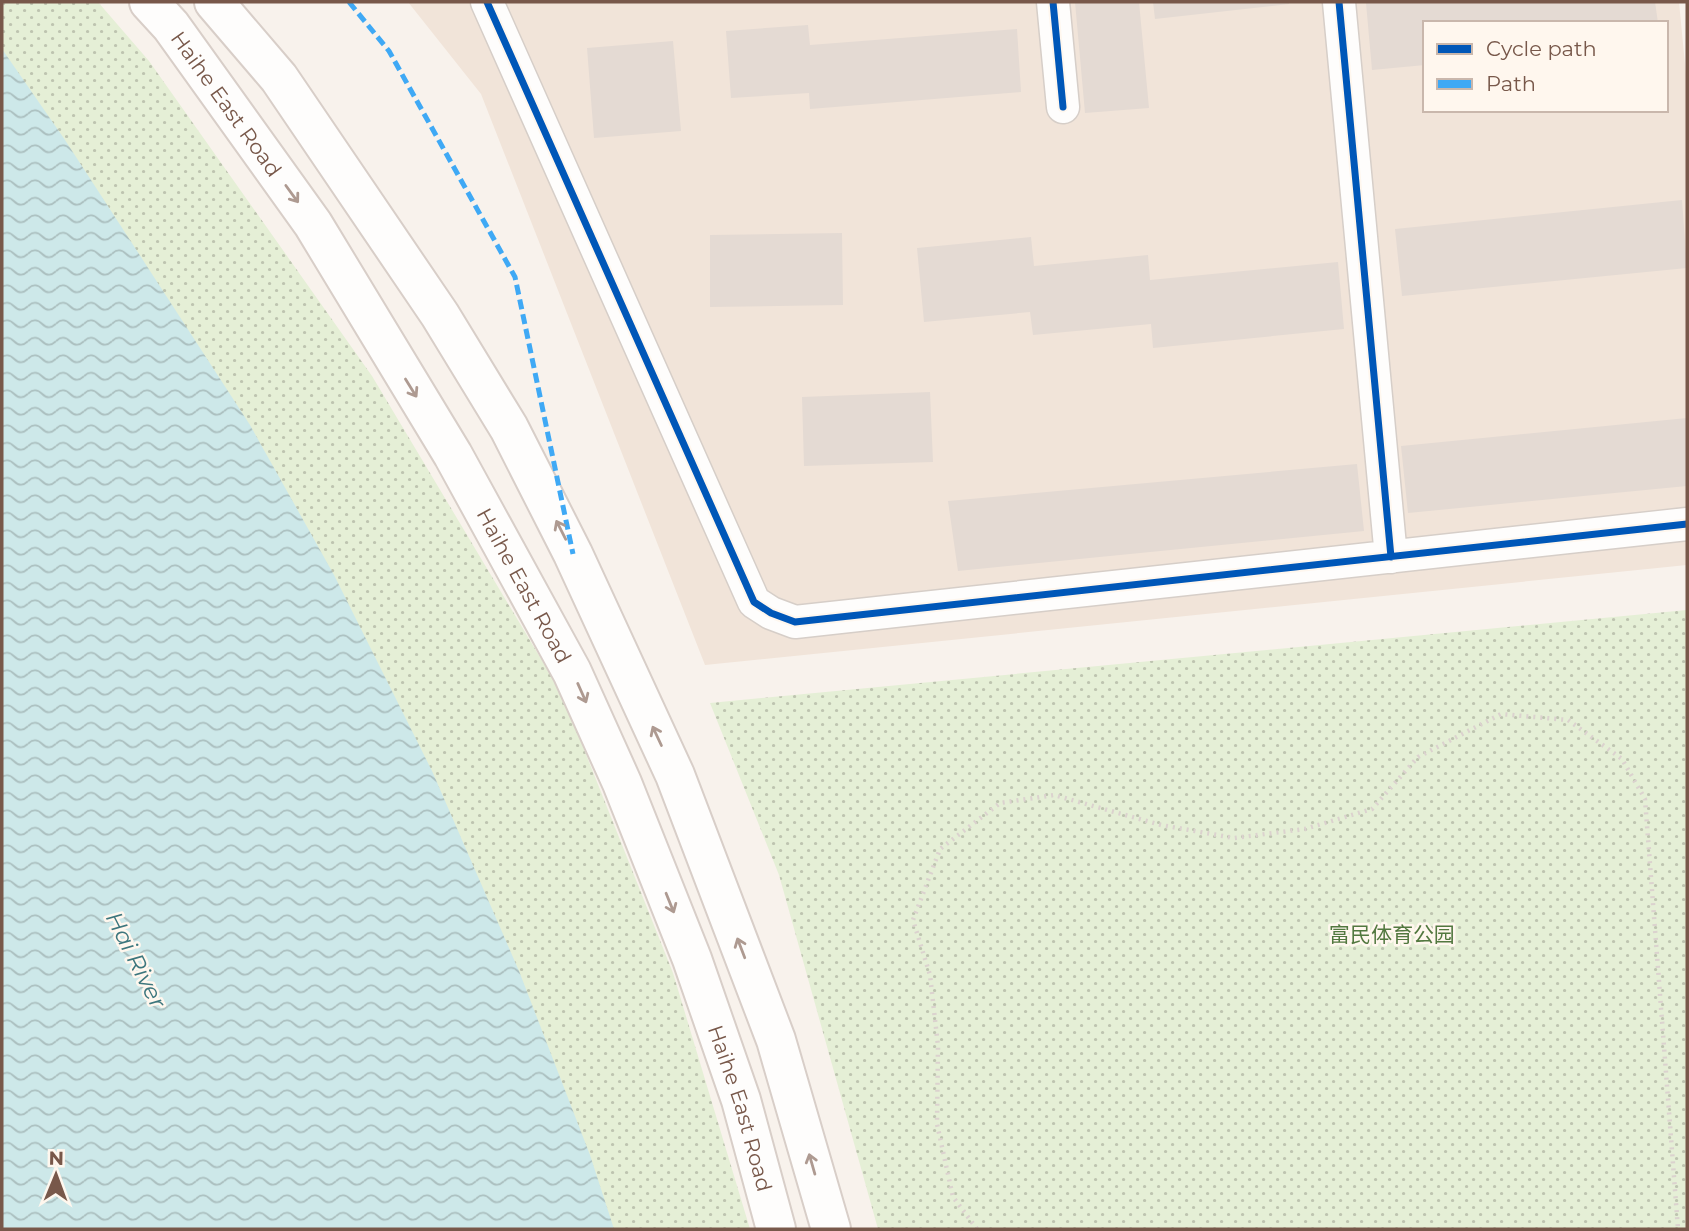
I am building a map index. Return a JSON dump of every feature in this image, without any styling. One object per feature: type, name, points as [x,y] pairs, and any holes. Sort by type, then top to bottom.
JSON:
[{"type":"main road","name":"Haihe East Road","points":[[149,2],[171,26],[313,224],[453,454],[572,672],[622,783],[692,959],[741,1100],[776,1229]]},
{"type":"main road","points":[[214,2],[279,78],[440,315],[509,428],[573,554],[675,775],[776,1040],[831,1229]]},
{"type":"street","points":[[487,2],[754,603],[795,622],[1687,524]]},
{"type":"street","points":[[1053,2],[1063,107]]},
{"type":"street","points":[[1339,2],[1391,557]]},
{"type":"path","points":[[977,1229],[953,1197],[937,1124],[938,1046],[930,975],[913,920],[940,849],[1000,803],[1054,794],[1161,825],[1234,838],[1306,829],[1372,809],[1418,757],[1501,714],[1568,720],[1622,759],[1644,799],[1678,1229]]},
{"type":"shaded area","points":[[408,2],[1679,2],[1687,85],[1687,565],[705,665],[481,94]]},
{"type":"green space","points":[[2,2],[98,2],[149,61],[372,376],[562,694],[673,973],[750,1229],[2,1229]]},
{"type":"green space","name":"富民体育公园","points":[[1687,610],[1687,1229],[878,1229],[779,875],[710,703]]},
{"type":"water","name":"Hai River","points":[[2,49],[65,140],[250,425],[334,575],[432,771],[519,971],[590,1155],[614,1229],[2,1229]]},
{"type":"building","points":[[1075,2],[1139,2],[1149,108],[1085,113]]},
{"type":"building","points":[[1153,2],[1289,2],[1289,4],[1155,19]]},
{"type":"building","points":[[1655,2],[1658,21],[1423,21],[1423,65],[1372,70],[1366,3]]},
{"type":"building","points":[[808,25],[810,45],[1017,29],[1021,92],[810,109],[809,93],[731,98],[726,31]]},
{"type":"building","points":[[673,41],[681,131],[594,138],[587,48]]},
{"type":"building","points":[[1682,200],[1687,268],[1402,296],[1395,229]]},
{"type":"building","points":[[842,233],[843,305],[710,307],[710,235]]},
{"type":"building","points":[[1031,237],[1034,266],[1148,255],[1150,280],[1338,262],[1344,329],[1153,348],[1151,324],[1033,335],[1030,312],[924,322],[917,248]]},
{"type":"building","points":[[930,392],[933,462],[804,466],[802,397]]},
{"type":"building","points":[[1687,418],[1687,486],[1408,513],[1401,446]]},
{"type":"building","points":[[1357,464],[1364,531],[958,571],[948,501]]},
{"type":"marked path","points":[[349,2],[389,51],[515,277],[573,554]]},
{"type":"cycle path","points":[[487,2],[754,602],[771,613],[795,622],[1687,524]]},
{"type":"cycle path","points":[[1053,2],[1063,107]]},
{"type":"cycle path","points":[[1339,2],[1391,557]]}]
